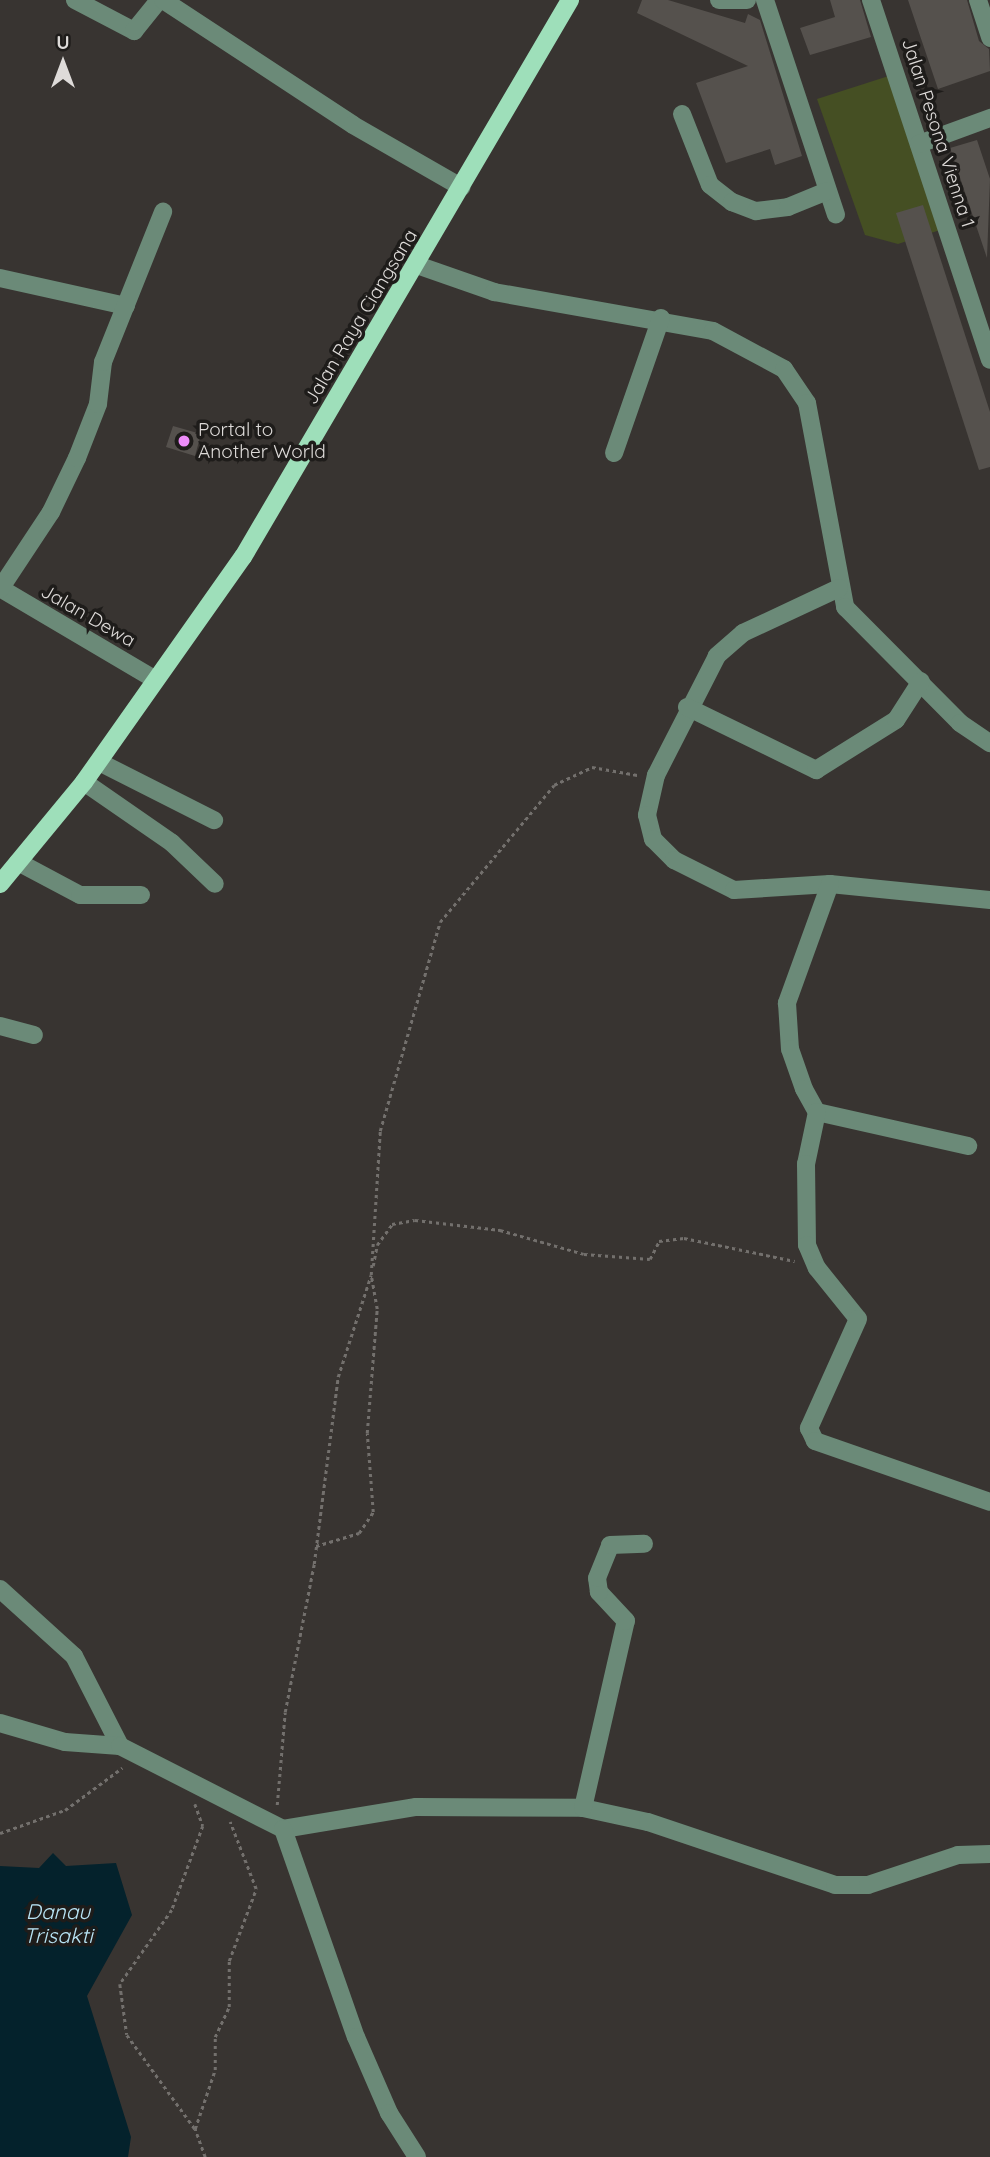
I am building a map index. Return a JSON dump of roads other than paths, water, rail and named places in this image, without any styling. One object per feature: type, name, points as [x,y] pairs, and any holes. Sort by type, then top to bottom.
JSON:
[{"type":"main road","name":"Jalan Raya Ciangsana","points":[[0,884],[99,762],[154,679],[243,557],[417,265],[570,0]]},
{"type":"street","points":[[75,0],[134,31],[161,0],[353,125],[461,187]]},
{"type":"street","points":[[719,0],[747,0]]},
{"type":"street","points":[[765,0],[835,215]]},
{"type":"street","name":"Jalan Pesona Vienna 1","points":[[871,0],[990,360]]},
{"type":"street","points":[[978,0],[990,38]]},
{"type":"street","points":[[682,114],[710,185],[732,202],[756,211],[788,207],[827,191]]},
{"type":"street","points":[[919,144],[990,118]]},
{"type":"street","points":[[0,589],[51,512],[77,458],[126,306],[163,212]]},
{"type":"street","points":[[417,265],[494,292],[661,318],[754,349],[784,369],[807,403],[839,588],[864,633],[921,681],[960,723],[990,743]]},
{"type":"street","points":[[0,278],[126,306]]},
{"type":"street","points":[[614,453],[661,318]]},
{"type":"street","points":[[839,588],[743,633],[718,656],[687,707],[656,775],[647,815],[653,839],[674,860],[734,890],[830,884],[990,900]]},
{"type":"street","name":"Jalan Dewa","points":[[0,589],[154,679]]},
{"type":"street","points":[[687,707],[816,770],[896,720],[921,681]]},
{"type":"street","points":[[99,762],[214,820]]},
{"type":"street","points":[[84,782],[172,843],[215,884]]},
{"type":"street","points":[[18,862],[80,895],[141,895]]},
{"type":"street","points":[[830,884],[787,1003],[790,1049],[817,1112],[804,1207],[815,1264],[858,1319],[809,1429],[815,1441],[990,1502]]},
{"type":"street","points":[[0,1026],[34,1035]]},
{"type":"street","points":[[817,1112],[968,1146]]},
{"type":"street","points":[[583,1808],[626,1621],[599,1592],[597,1578],[610,1545],[644,1544]]},
{"type":"street","points":[[0,1589],[74,1656],[120,1746]]},
{"type":"street","points":[[0,1723],[65,1742],[120,1746],[188,1786],[283,1829],[416,1807],[583,1808],[648,1822],[835,1885],[868,1885],[958,1855],[990,1854]]},
{"type":"street","points":[[283,1829],[361,2050],[417,2157]]},
{"type":"water","name":"Danau Trisakti","points":[[53,1853],[66,1866],[116,1863],[132,1915],[87,1996],[131,2137],[128,2157],[0,2157],[0,1866],[39,1868]]},
{"type":"place","name":"Portal to Another World","points":[[184,441]]}]
